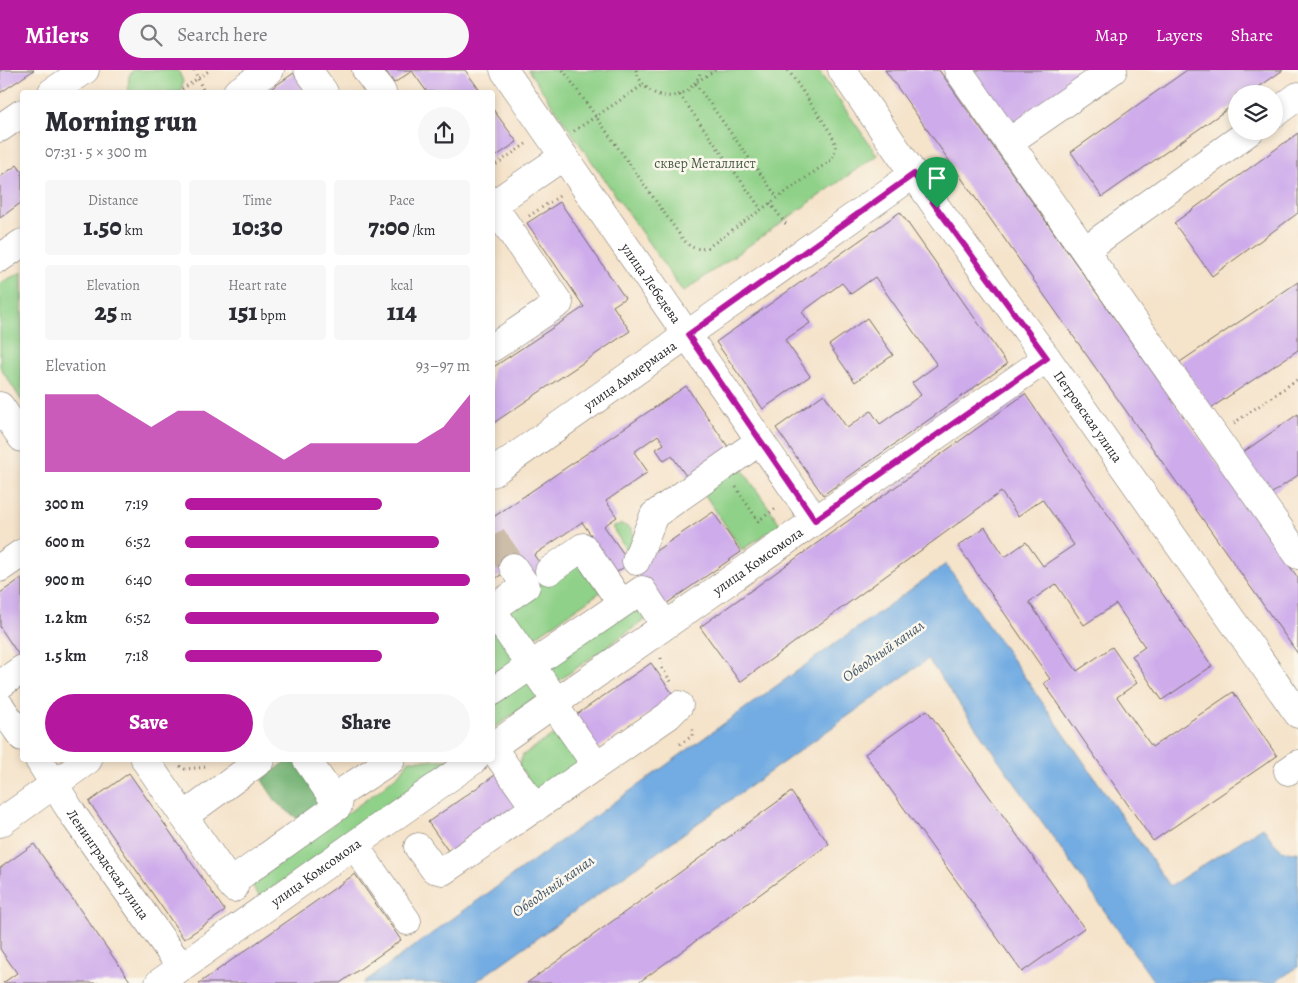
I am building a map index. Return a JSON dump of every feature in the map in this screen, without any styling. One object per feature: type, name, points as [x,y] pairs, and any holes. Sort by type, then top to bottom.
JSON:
[{"type":"street","points":[[55,90],[85,70]]},
{"type":"street","points":[[241,90],[270,70]]},
{"type":"street","points":[[308,70],[323,90]]},
{"type":"street","points":[[366,70],[381,90]]},
{"type":"street","name":"улица Лебедева","points":[[504,70],[568,144],[688,335],[815,520]]},
{"type":"street","name":"Петровская улица","points":[[842,70],[937,208],[1047,358],[1298,714]]},
{"type":"street","points":[[958,70],[1298,555]]},
{"type":"street","points":[[1009,142],[1113,70]]},
{"type":"street","points":[[1283,107],[1298,96]]},
{"type":"street","points":[[0,128],[20,113]]},
{"type":"street","points":[[1085,250],[1238,140]]},
{"type":"street","points":[[495,203],[568,144]]},
{"type":"street","name":"улица Аммермана","points":[[495,471],[914,174]]},
{"type":"street","points":[[495,208],[559,303],[495,346]]},
{"type":"street","points":[[0,258],[20,244]]},
{"type":"street","name":"улица Комсомола","points":[[495,745],[1047,358]]},
{"type":"street","points":[[0,406],[20,435]]},
{"type":"street","points":[[636,561],[654,515],[760,441]]},
{"type":"street","points":[[549,571],[583,547],[621,604]]},
{"type":"street","points":[[0,568],[20,554]]},
{"type":"street","points":[[495,607],[526,586],[513,567]]},
{"type":"street","points":[[495,690],[642,590],[665,625]]},
{"type":"street","points":[[495,613],[532,665],[596,766]]},
{"type":"street","points":[[0,685],[20,670]]},
{"type":"street","points":[[418,847],[434,869],[443,871],[668,716],[679,705]]},
{"type":"street","points":[[0,706],[20,734]]},
{"type":"street","points":[[495,751],[534,808]]},
{"type":"street","name":"Ленинградская улица","points":[[40,762],[74,816],[181,967]]},
{"type":"street","points":[[0,823],[85,762]]},
{"type":"street","points":[[146,762],[232,885],[338,806],[308,762]]},
{"type":"street","points":[[184,816],[259,762]]},
{"type":"street","points":[[333,798],[388,762]]},
{"type":"street","name":"улица Комсомола","points":[[159,983],[471,762]]},
{"type":"street","points":[[354,845],[407,921]]},
{"type":"path","points":[[194,70],[203,90]]},
{"type":"path","points":[[181,90],[210,70]]},
{"type":"path","points":[[563,70],[689,246],[698,249],[707,248],[831,160],[836,151],[834,140],[829,130],[788,70]]},
{"type":"path","points":[[636,70],[643,85],[648,90],[670,97],[680,95],[715,70]]},
{"type":"path","points":[[695,83],[701,70]]},
{"type":"path","points":[[695,83],[778,197]]},
{"type":"path","points":[[568,144],[596,117],[643,85]]},
{"type":"path","points":[[680,95],[761,209]]},
{"type":"path","points":[[495,165],[530,140]]},
{"type":"path","points":[[509,230],[566,192]]},
{"type":"path","points":[[770,203],[788,227]]},
{"type":"path","points":[[1215,436],[1298,379]]},
{"type":"path","points":[[733,483],[758,521],[782,504]]},
{"type":"green space","points":[[133,70],[178,70],[183,81],[181,90],[128,90],[129,76]]},
{"type":"green space","name":"сквер Металлист","points":[[528,70],[818,70],[877,155],[683,292]]},
{"type":"green space","points":[[20,273],[20,398],[0,367],[0,283]]},
{"type":"green space","points":[[738,463],[780,524],[742,550],[701,489]]},
{"type":"green space","points":[[621,524],[630,528],[637,539],[630,556],[612,527]]},
{"type":"green space","points":[[582,555],[605,589],[526,643],[503,609]]},
{"type":"green space","points":[[637,599],[649,617],[554,684],[541,666]]},
{"type":"green space","points":[[495,628],[520,665],[495,682]]},
{"type":"green space","points":[[527,675],[541,694],[495,728],[495,697]]},
{"type":"green space","points":[[551,736],[561,736],[578,760],[576,770],[547,789],[535,789],[519,766],[523,755]]},
{"type":"green space","points":[[285,762],[297,762],[328,799],[298,819],[277,803],[262,780]]},
{"type":"green space","points":[[408,762],[447,762],[260,897],[251,884],[382,788],[402,771]]},
{"type":"water","name":"Обводный канал","points":[[946,564],[1170,886],[1263,827],[1273,842],[1281,849],[1286,852],[1298,852],[1298,967],[1273,983],[1155,983],[928,659],[474,983],[363,983]]},
{"type":"building","points":[[0,70],[34,70],[0,93]]},
{"type":"building","points":[[385,70],[465,70],[480,90],[426,90],[412,71],[394,83]]},
{"type":"building","points":[[885,70],[939,70],[1298,578],[1298,654]]},
{"type":"building","points":[[968,70],[1096,70],[1011,130]]},
{"type":"building","points":[[1187,70],[1283,70],[1262,85],[1228,85],[1228,109],[1102,197],[1071,152]]},
{"type":"building","points":[[294,73],[307,90],[269,90]]},
{"type":"building","points":[[495,112],[517,142],[495,157]]},
{"type":"building","points":[[1298,133],[1298,213],[1212,276],[1174,223]]},
{"type":"building","points":[[17,165],[20,169],[20,203],[0,218],[0,177]]},
{"type":"building","points":[[560,202],[625,298],[613,306],[630,331],[495,422],[495,366],[584,307],[527,223]]},
{"type":"building","points":[[900,212],[1007,364],[823,495],[776,428],[824,394],[847,428],[871,411],[880,424],[921,395],[912,383],[937,365],[875,277],[851,294],[842,283],[802,312],[810,323],[785,340],[810,376],[763,409],[716,342]]},
{"type":"building","points":[[1298,282],[1298,350],[1211,408],[1180,362]]},
{"type":"building","points":[[867,318],[893,355],[855,382],[829,345]]},
{"type":"building","points":[[686,386],[733,454],[691,483],[672,456],[664,461],[656,449],[664,444],[658,435],[634,452],[648,472],[606,501],[617,517],[604,526],[630,563],[610,577],[584,540],[591,535],[582,522],[534,555],[543,568],[529,578],[518,563],[495,579],[495,516]]},
{"type":"building","points":[[1025,394],[1212,666],[1162,700],[1132,656],[1145,647],[1116,604],[1084,625],[1056,584],[1029,602],[1072,664],[1077,671],[1112,647],[1137,683],[1117,697],[1152,747],[1233,692],[1277,756],[1153,841],[1044,683],[1050,679],[958,546],[985,527],[1005,557],[1026,542],[1043,566],[1074,545],[1042,499],[1018,516],[1001,492],[740,682],[700,627]]},
{"type":"building","points":[[1298,414],[1298,475],[1271,494],[1242,453]]},
{"type":"building","points":[[713,512],[741,552],[660,608],[632,567]]},
{"type":"building","points":[[20,579],[20,657],[0,627],[0,593]]},
{"type":"building","points":[[651,663],[674,696],[595,750],[573,717]]},
{"type":"building","points":[[927,710],[1084,928],[1022,972],[865,754]]},
{"type":"building","points":[[129,773],[225,911],[184,939],[89,802]]},
{"type":"building","points":[[498,773],[520,806],[451,855],[428,822]]},
{"type":"building","points":[[791,792],[829,844],[638,983],[527,983]]},
{"type":"building","points":[[34,844],[130,981],[126,983],[3,983],[17,973],[0,949],[0,868]]},
{"type":"building","points":[[355,874],[401,940],[340,983],[199,983]]},
{"type":"tunnel","points":[[495,541],[513,567]]},
{"type":"route","points":[[914,174],[937,208],[1047,358],[815,520],[688,335],[914,174]]}]
